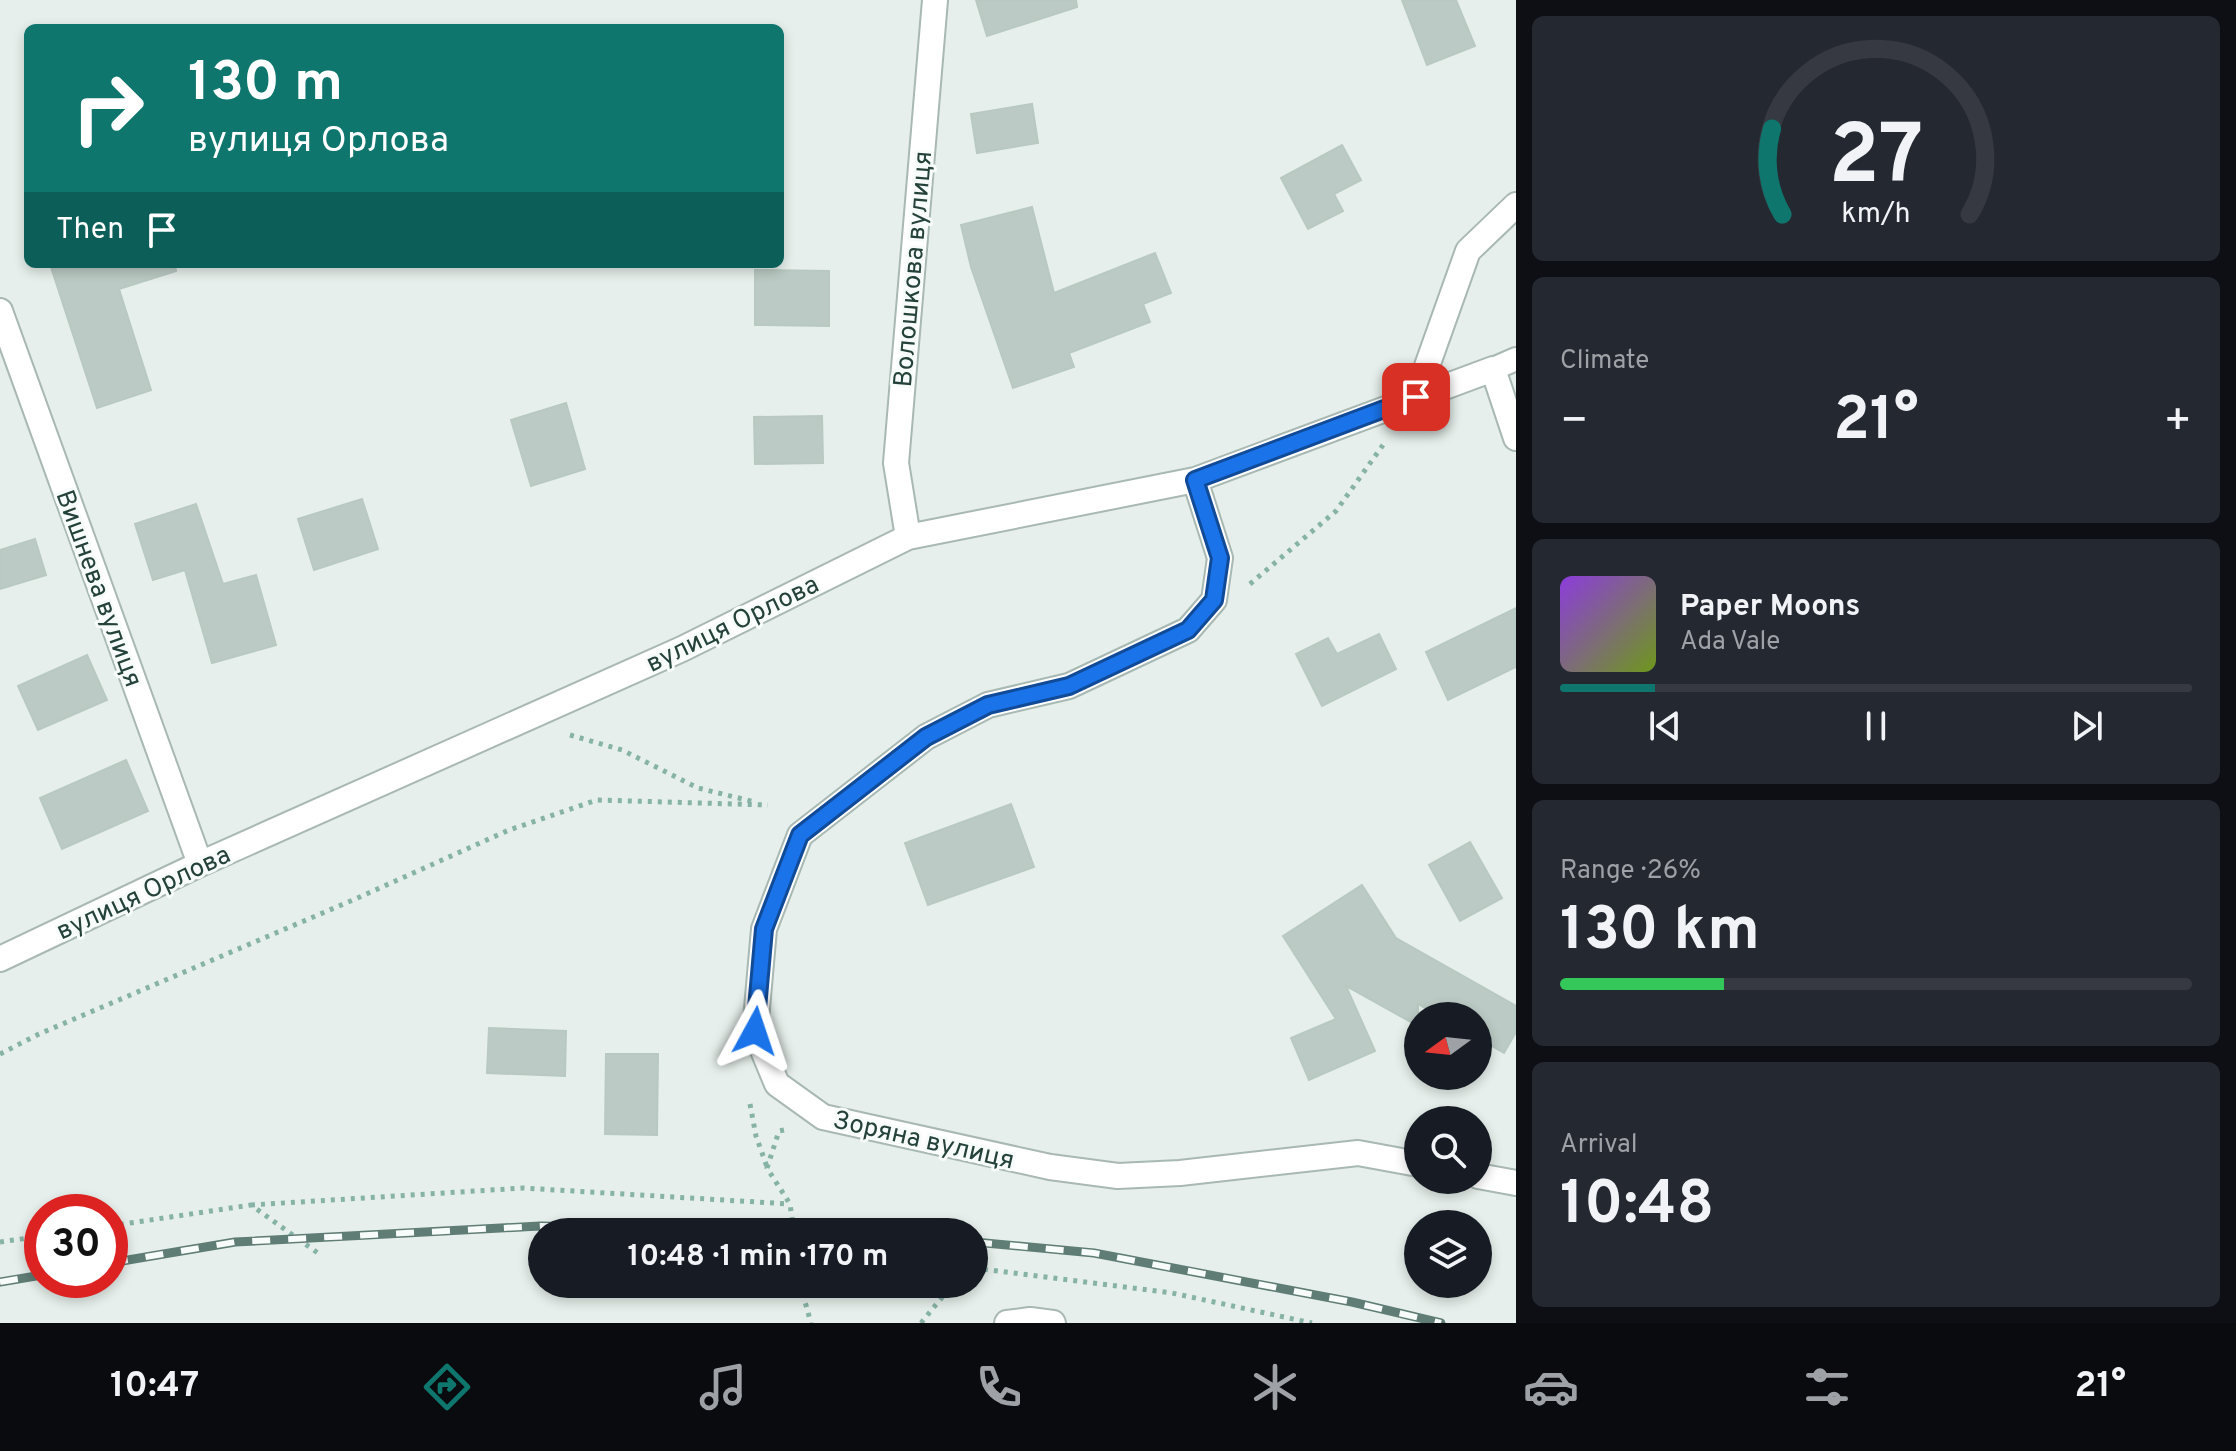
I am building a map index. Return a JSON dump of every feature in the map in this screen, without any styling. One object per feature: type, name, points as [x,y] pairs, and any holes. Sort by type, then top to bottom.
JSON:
[{"type":"street","name":"Волошкова вулиця","points":[[908,537],[896,463],[935,0]]},
{"type":"street","points":[[1416,397],[1468,251],[1516,205]]},
{"type":"street","name":"Вишнева вулиця","points":[[0,311],[200,864]]},
{"type":"street","name":"вулиця Орлова","points":[[0,959],[200,864],[682,649],[908,537],[1195,480],[1493,369]]},
{"type":"street","points":[[1493,369],[1516,438]]},
{"type":"street","name":"Зоряна вулиця","points":[[1195,480],[1220,558],[1214,600],[1188,630],[1069,686],[988,705],[926,737],[800,835],[764,929],[755,1031],[777,1084],[823,1117],[1050,1167],[1118,1176],[1180,1173],[1358,1153],[1404,1161]]},
{"type":"street","points":[[1492,1179],[1516,1183]]},
{"type":"street","points":[[1007,1323],[1030,1320],[1053,1323]]},
{"type":"lane","points":[[1493,369],[1516,359]]},
{"type":"path","points":[[1242,590],[1336,511],[1416,397]]},
{"type":"path","points":[[0,1054],[39,1034],[509,830],[597,800],[768,805],[698,788],[622,750],[517,721]]},
{"type":"path","points":[[792,1218],[790,1204],[767,1168],[779,1131],[823,1117]]},
{"type":"path","points":[[128,1223],[251,1205],[523,1188],[790,1204]]},
{"type":"path","points":[[251,1205],[322,1256]]},
{"type":"path","points":[[0,1242],[24,1239]]},
{"type":"path","points":[[988,1270],[1172,1293],[1312,1323]]},
{"type":"path","points":[[804,1298],[811,1323]]},
{"type":"path","points":[[921,1323],[942,1298]]},
{"type":"building","points":[[976,0],[1076,0],[1077,7],[987,36]]},
{"type":"building","points":[[1402,0],[1456,0],[1475,46],[1427,65]]},
{"type":"building","points":[[1032,104],[1038,143],[977,153],[971,114]]},
{"type":"building","points":[[1342,145],[1361,180],[1334,194],[1343,211],[1308,229],[1281,178]]},
{"type":"building","points":[[1032,207],[1054,293],[1155,253],[1171,293],[1143,304],[1150,322],[1069,353],[1074,367],[1013,388],[971,267],[961,225]]},
{"type":"building","points":[[51,268],[176,268],[176,271],[119,289],[151,390],[97,408]]},
{"type":"building","points":[[755,270],[829,271],[829,326],[755,325]]},
{"type":"building","points":[[566,403],[585,469],[531,486],[511,420]]},
{"type":"building","points":[[822,416],[823,463],[755,464],[754,417]]},
{"type":"building","points":[[362,499],[378,549],[314,570],[298,519]]},
{"type":"building","points":[[196,504],[223,584],[256,575],[276,645],[212,663],[185,570],[153,580],[135,524]]},
{"type":"building","points":[[35,539],[46,575],[0,589],[0,550]]},
{"type":"building","points":[[1516,608],[1516,667],[1448,700],[1426,652]]},
{"type":"building","points":[[1379,634],[1396,669],[1322,706],[1296,654],[1328,638],[1337,654]]},
{"type":"building","points":[[87,655],[107,700],[38,730],[18,686]]},
{"type":"building","points":[[126,760],[148,811],[62,849],[40,798]]},
{"type":"building","points":[[1011,804],[1034,867],[928,905],[905,843]]},
{"type":"building","points":[[1470,842],[1502,898],[1460,921],[1429,865]]},
{"type":"building","points":[[1362,885],[1396,938],[1516,1006],[1516,1032],[1504,1053],[1492,1046],[1492,1002],[1404,1002],[1404,1018],[1346,986],[1375,1051],[1309,1080],[1291,1038],[1336,1019],[1283,936]]},
{"type":"building","points":[[489,1028],[566,1031],[565,1076],[487,1073]]},
{"type":"building","points":[[606,1054],[658,1054],[657,1135],[605,1134]]},
{"type":"railway","points":[[128,1260],[235,1242],[528,1227]]},
{"type":"railway","points":[[988,1243],[1094,1253],[1352,1302],[1441,1323]]},
{"type":"railway","points":[[0,1282],[24,1278]]},
{"type":"route","points":[[755,1031],[764,929],[800,835],[926,737],[988,705],[1069,686],[1188,630],[1214,600],[1220,558],[1195,480],[1416,397]]}]
